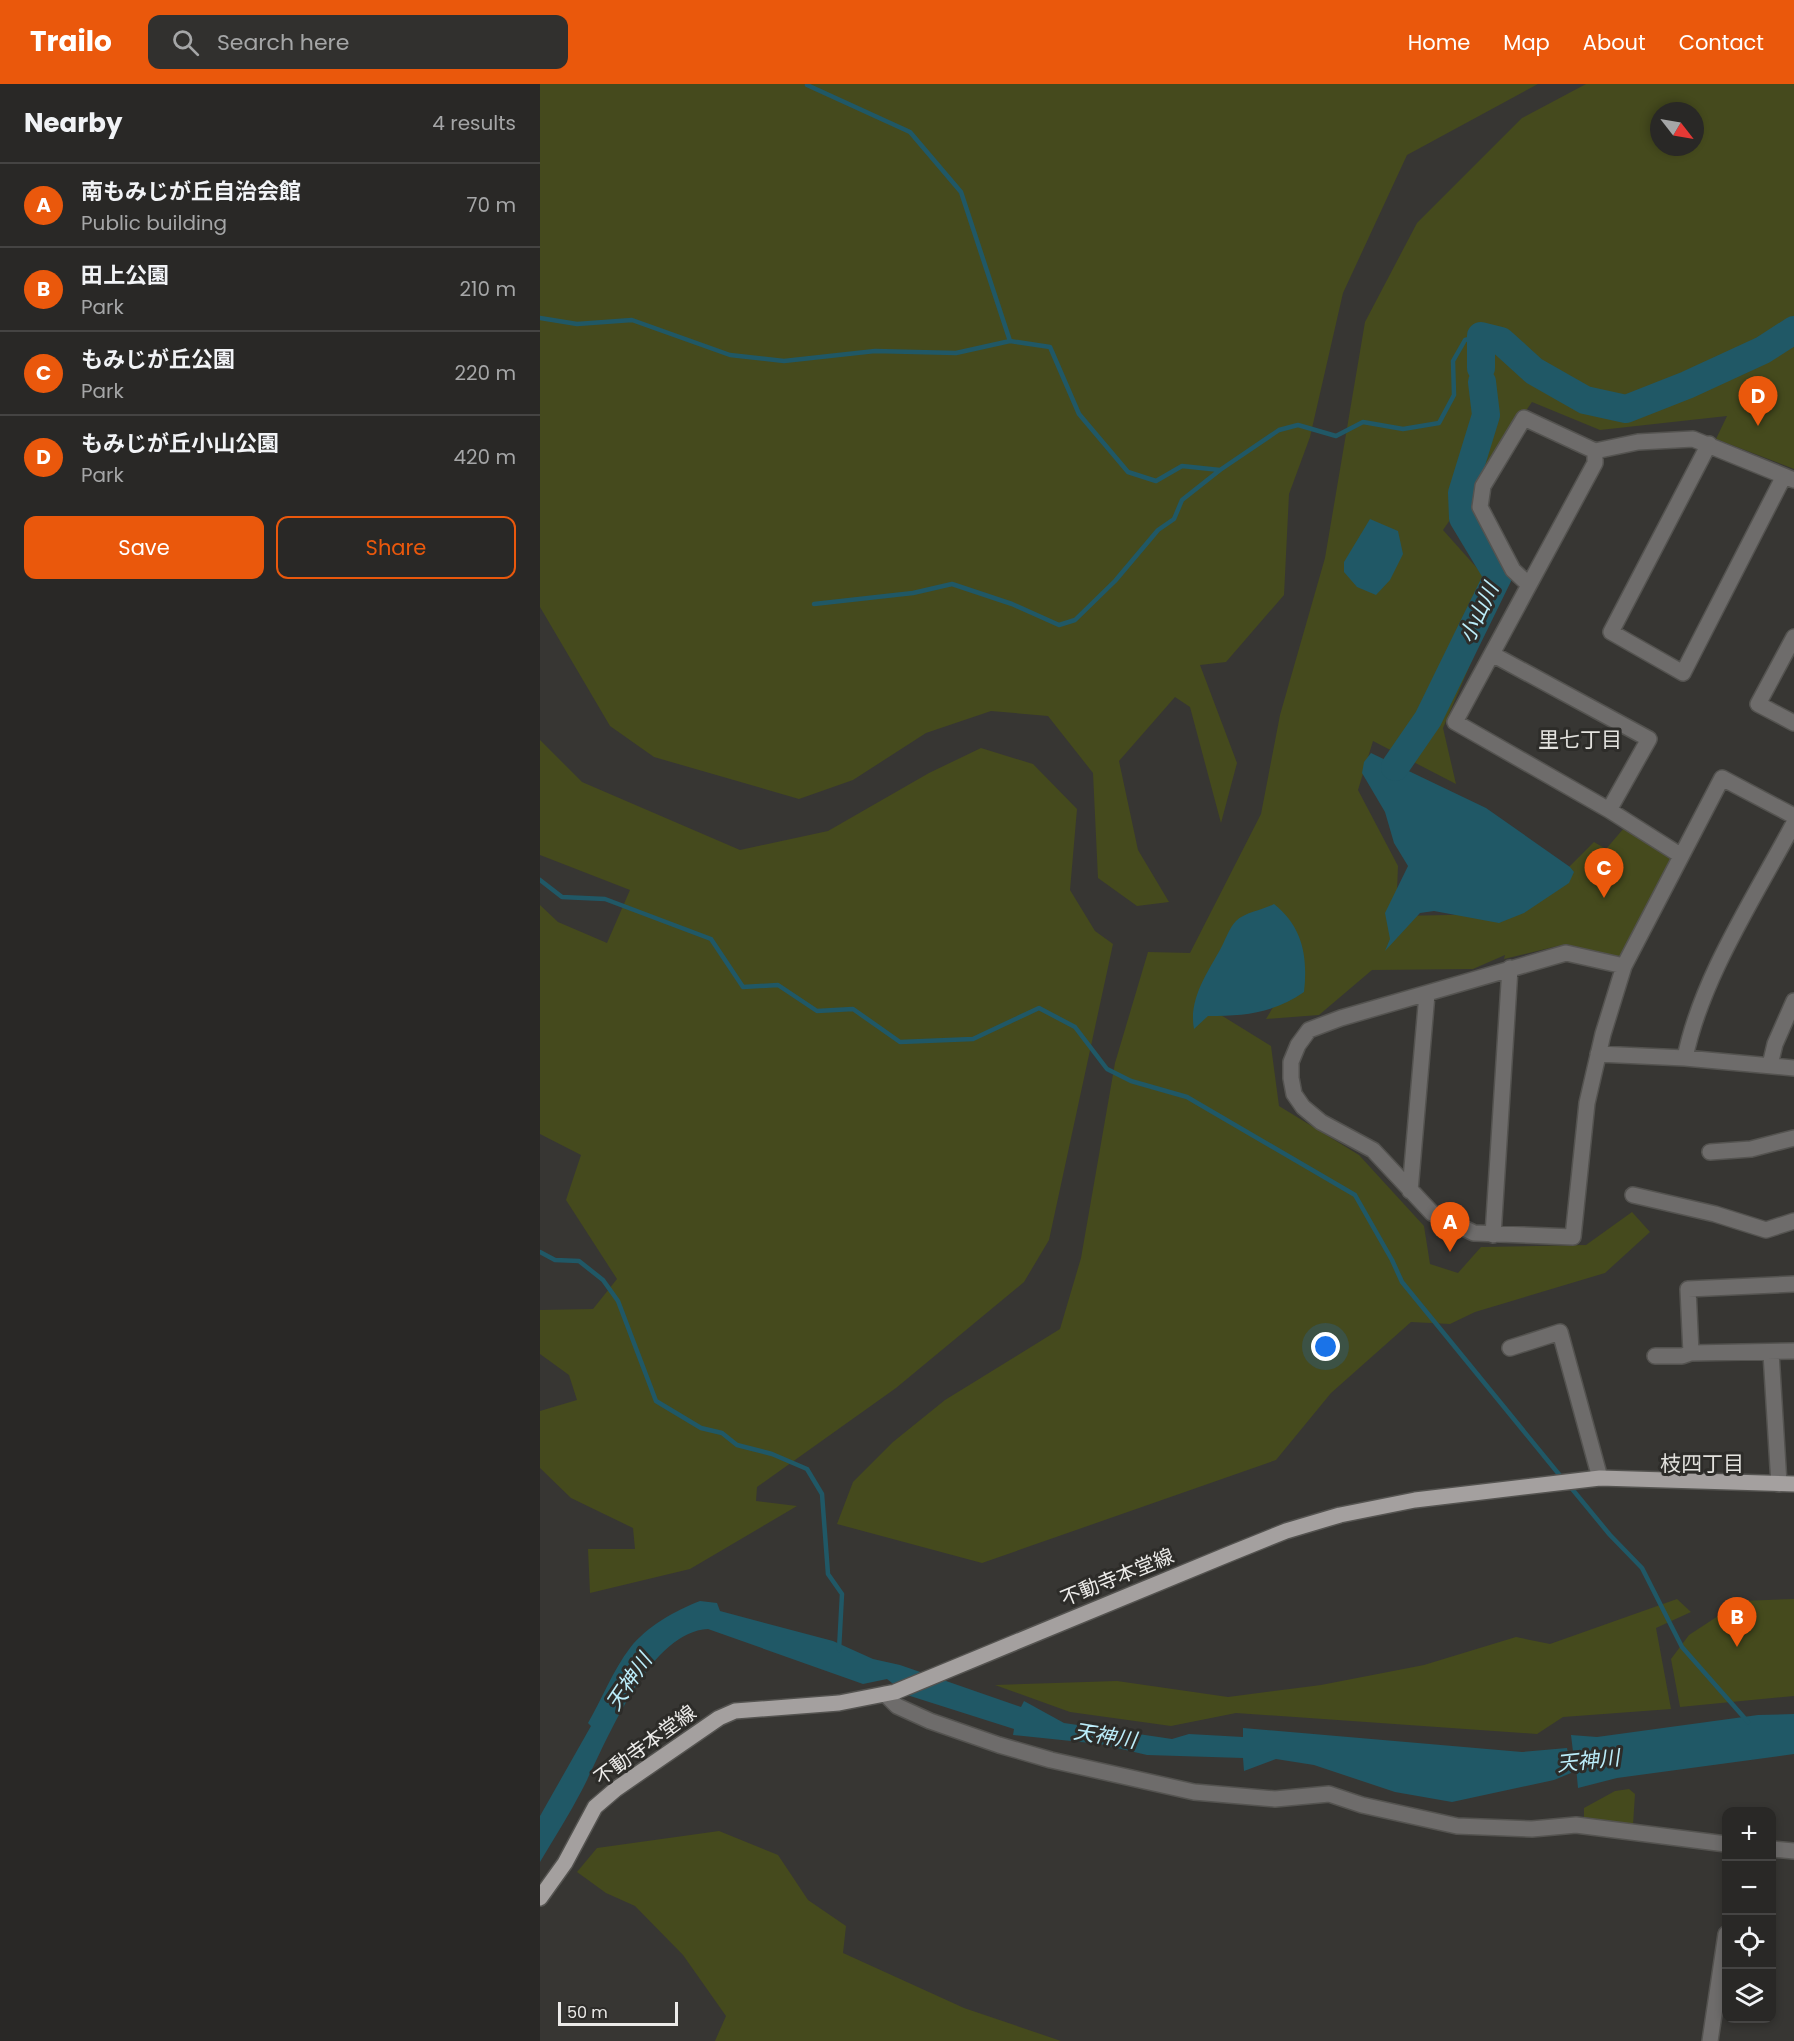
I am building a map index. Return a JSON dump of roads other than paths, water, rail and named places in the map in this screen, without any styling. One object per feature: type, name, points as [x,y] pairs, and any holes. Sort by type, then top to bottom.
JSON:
[{"type":"main road","name":"不動寺本堂線","points":[[540,1898],[565,1863],[595,1808],[702,1728],[735,1711],[839,1703],[890,1693],[1229,1554],[1286,1532],[1340,1515],[1415,1500],[1600,1478],[1787,1484]]},
{"type":"street","points":[[1529,585],[1513,570],[1480,507],[1483,486],[1524,418],[1595,451],[1638,442],[1677,438],[1709,444],[1789,478],[1683,673],[1611,632],[1709,444]]},
{"type":"street","points":[[1595,451],[1595,463],[1455,722],[1609,810],[1680,855]]},
{"type":"street","points":[[1794,637],[1758,704],[1794,723]]},
{"type":"street","points":[[1492,654],[1649,739],[1609,810]]},
{"type":"street","points":[[1624,966],[1566,953],[1341,1018],[1309,1030],[1298,1045],[1291,1062],[1294,1094],[1303,1107],[1321,1122],[1373,1150],[1432,1213],[1474,1233],[1573,1237],[1587,1103],[1598,1054],[1624,966],[1680,855],[1722,778],[1794,816]]},
{"type":"street","points":[[1685,1058],[1689,1037],[1707,987],[1794,823]]},
{"type":"street","points":[[1493,1235],[1510,968]]},
{"type":"street","points":[[1410,1191],[1427,994]]},
{"type":"street","points":[[1770,1065],[1775,1044],[1794,1001]]},
{"type":"street","points":[[1598,1054],[1685,1058],[1794,1068]]},
{"type":"street","points":[[1710,1152],[1751,1149],[1794,1137]]},
{"type":"street","points":[[1633,1196],[1715,1214],[1766,1230],[1794,1221]]},
{"type":"street","points":[[1690,1353],[1688,1289],[1794,1284]]},
{"type":"street","points":[[1510,1348],[1560,1332],[1600,1478]]},
{"type":"street","points":[[1655,1356],[1794,1351]]},
{"type":"street","points":[[1771,1353],[1787,1484]]},
{"type":"street","points":[[890,1693],[897,1706],[999,1745],[1051,1760],[1194,1792],[1275,1799],[1329,1794],[1362,1805],[1457,1826],[1532,1829],[1576,1826],[1722,1844]]},
{"type":"street","points":[[1776,1849],[1794,1851]]},
{"type":"street","points":[[1710,2041],[1722,1961]]},
{"type":"water","points":[[1370,519],[1398,531],[1403,554],[1390,580],[1376,595],[1357,587],[1344,572],[1344,562]]},
{"type":"water","points":[[1371,753],[1486,808],[1570,867],[1574,872],[1569,883],[1524,913],[1499,923],[1434,911],[1420,913],[1385,951],[1390,939],[1385,913],[1408,866],[1394,843],[1385,812],[1362,773],[1364,762]]},
{"type":"water","points":[[1274,904],[1291,923],[1301,944],[1305,967],[1304,992],[1281,1005],[1258,1012],[1208,1016],[1194,1029],[1194,1006],[1201,985],[1232,926],[1244,915]]},
{"type":"water","name":"天神川","points":[[700,1601],[717,1603],[720,1611],[833,1641],[873,1659],[900,1665],[1021,1707],[1024,1701],[1064,1723],[1172,1739],[1189,1734],[1243,1737],[1243,1728],[1522,1752],[1567,1748],[1569,1759],[1574,1760],[1571,1735],[1597,1737],[1758,1715],[1794,1714],[1794,1754],[1617,1778],[1578,1788],[1576,1767],[1570,1769],[1571,1773],[1554,1780],[1452,1802],[1395,1792],[1314,1765],[1276,1759],[1244,1771],[1243,1758],[1147,1755],[1100,1744],[1013,1735],[1014,1729],[907,1695],[887,1679],[863,1684],[708,1629],[686,1635],[666,1649],[648,1669],[632,1693],[577,1799],[540,1862],[540,1816],[591,1726],[588,1723],[618,1666],[644,1633],[672,1614]]},
{"type":"waterway","points":[[807,85],[910,132],[961,192],[1010,341]]},
{"type":"waterway","points":[[540,318],[577,324],[632,320],[730,355],[784,361],[875,351],[956,353],[1010,341],[1050,347],[1079,414],[1128,472],[1156,481],[1182,466],[1220,470]]},
{"type":"waterway","name":"小山川","points":[[1481,368],[1481,336],[1501,341],[1534,371],[1585,400],[1626,409],[1687,385],[1763,350],[1794,330]]},
{"type":"waterway","points":[[814,604],[913,593],[952,584],[1012,604],[1059,625],[1075,620],[1115,581],[1158,530],[1174,519],[1182,500],[1220,470],[1279,430],[1298,425],[1336,436],[1363,422],[1403,429],[1439,423],[1454,395],[1453,361],[1465,340],[1481,336]]},
{"type":"waterway","name":"小山川","points":[[1395,767],[1428,719],[1498,576],[1463,518],[1462,493],[1486,415],[1482,382]]},
{"type":"waterway","points":[[540,880],[562,897],[605,899],[711,939],[743,987],[778,985],[817,1011],[853,1009],[900,1042],[973,1039],[1039,1008],[1075,1027],[1107,1069],[1131,1081],[1187,1097],[1355,1195],[1402,1282],[1562,1478]]},
{"type":"waterway","points":[[540,1252],[555,1260],[579,1261],[603,1280],[618,1301],[656,1401],[701,1428],[722,1433],[737,1445],[772,1454],[807,1469],[822,1494],[828,1574],[842,1594],[839,1650]]},
{"type":"waterway","points":[[1568,1484],[1610,1535],[1642,1568],[1682,1647],[1748,1722]]},
{"type":"place","name":"もみじが丘小山公園","points":[[1758,426]]},
{"type":"place","name":"もみじが丘公園","points":[[1604,898]]},
{"type":"place","name":"南もみじが丘自治会館","points":[[1450,1252]]},
{"type":"place","name":"田上公園","points":[[1737,1647]]},
{"type":"district","name":"里七丁目","points":[[1580,740]]},
{"type":"district","name":"枝四丁目","points":[[1702,1464]]}]
